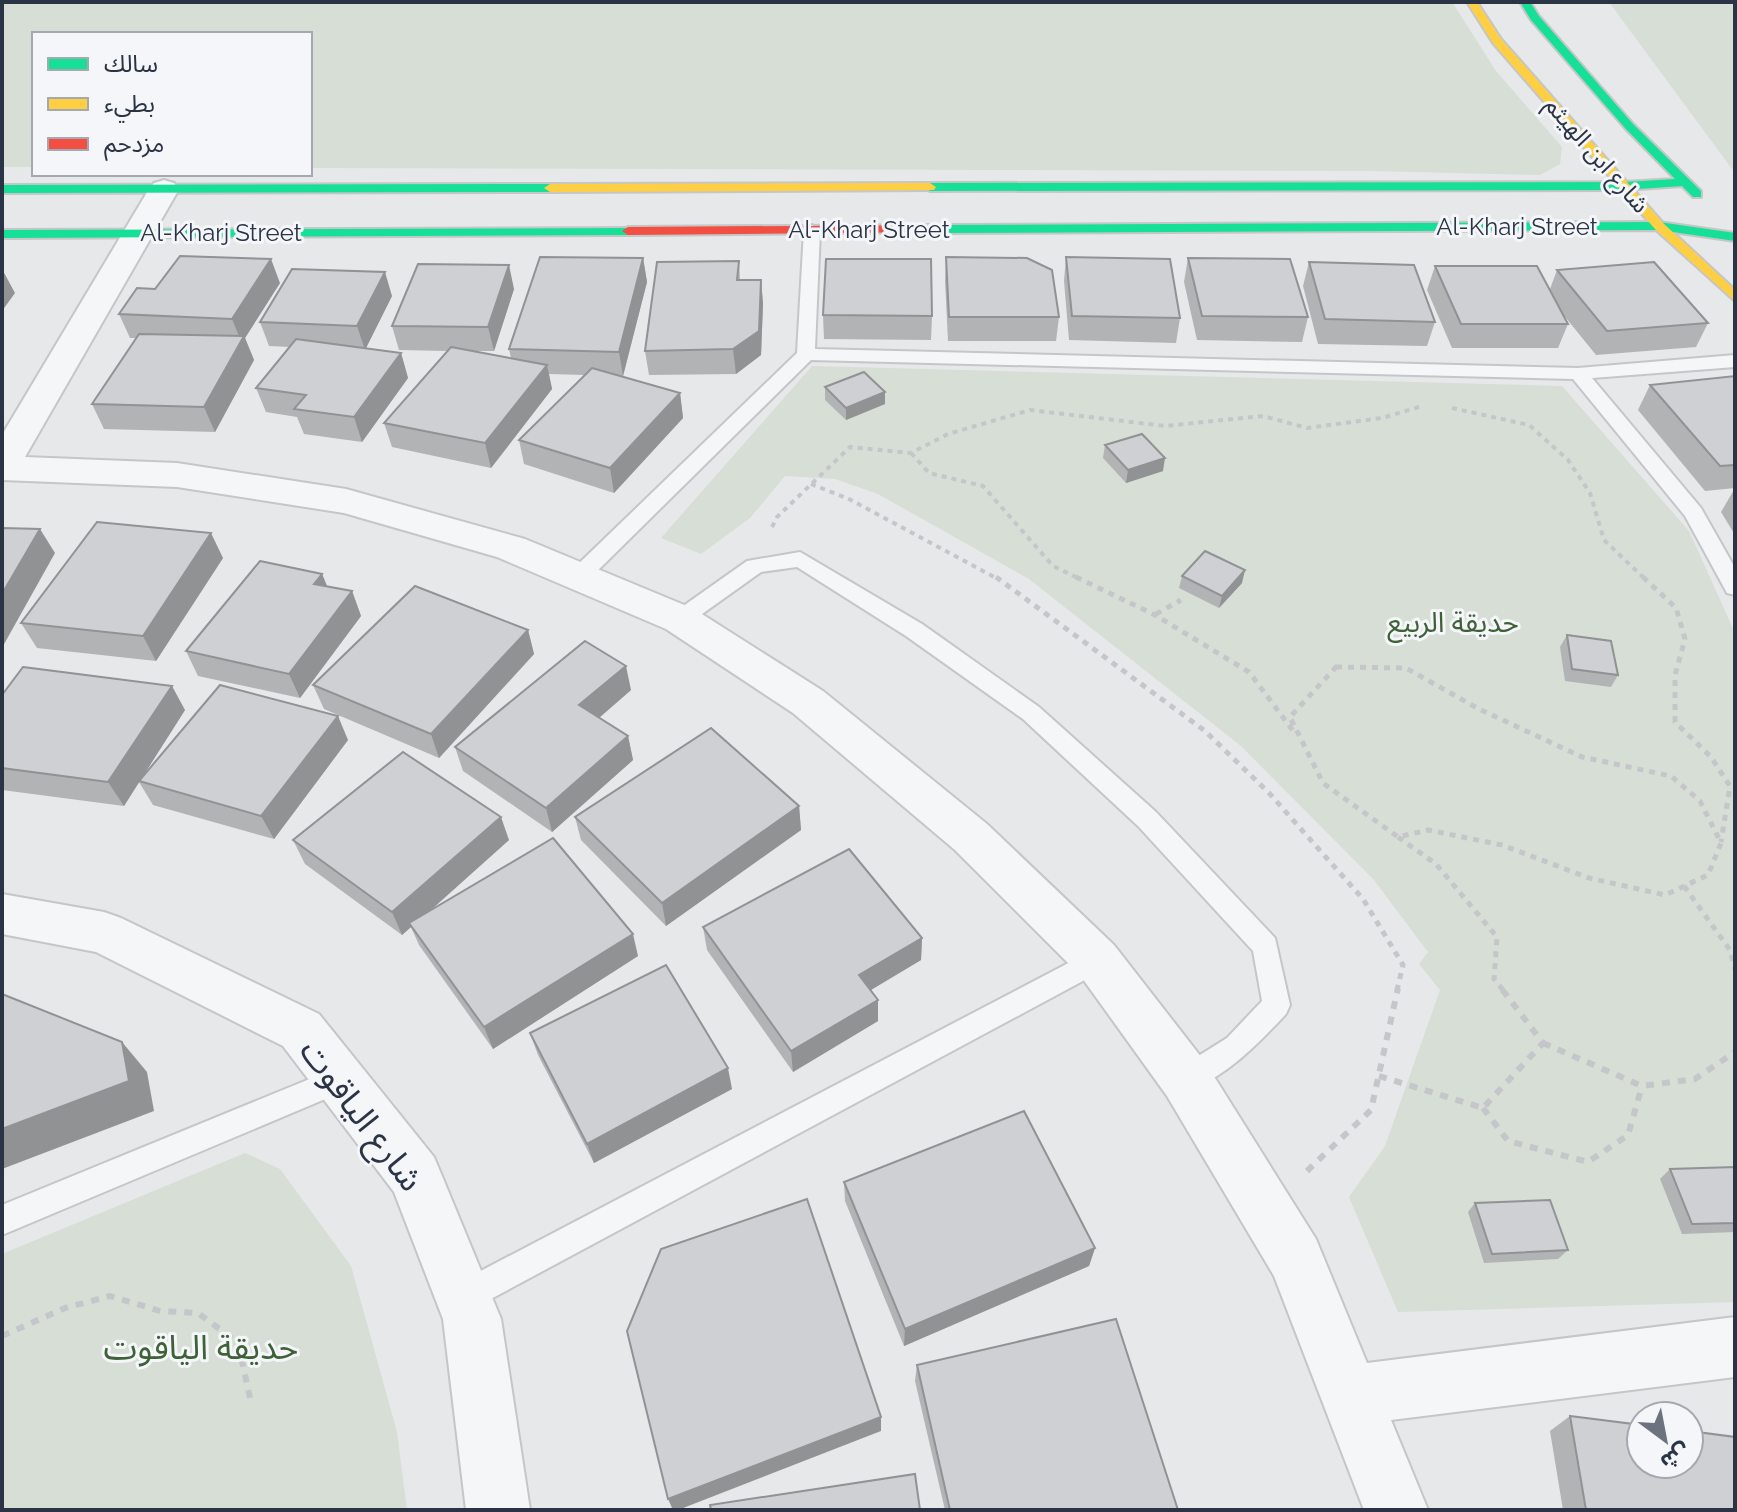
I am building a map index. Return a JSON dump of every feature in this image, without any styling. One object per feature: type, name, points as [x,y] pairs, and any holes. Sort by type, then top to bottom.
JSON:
[{"type":"street","name":"شارع ابن الهيثم","points":[[1472,2],[1497,41],[1659,226],[1735,297]]},
{"type":"street","name":"شارع ابن الهيثم","points":[[1525,2],[1535,18],[1629,126],[1735,235]]},
{"type":"street","name":"Al-Kharj Street","points":[[2,189],[1624,186],[1685,182]]},
{"type":"street","points":[[164,189],[2,466],[177,475],[346,501],[511,548],[680,619],[808,702],[971,837],[1097,960],[1186,1079],[1296,1259],[1396,1510]]},
{"type":"street","name":"Al-Kharj Street","points":[[2,234],[1659,226],[1735,235]]},
{"type":"street","name":"شارع الياقوت","points":[[2,914],[104,933],[301,1030],[415,1176],[472,1319],[498,1510]]},
{"type":"street","points":[[1351,1395],[1735,1347]]},
{"type":"lane","points":[[578,577],[806,354],[812,230]]},
{"type":"lane","points":[[806,354],[1578,374],[1735,361]]},
{"type":"lane","points":[[1578,374],[1694,513],[1735,588]]},
{"type":"lane","points":[[680,619],[755,566],[800,559],[914,630],[1031,713],[1147,819],[1266,946],[1276,1005],[1237,1047],[1186,1079]]},
{"type":"lane","points":[[463,1297],[1097,960]]},
{"type":"lane","points":[[2,1220],[339,1080]]},
{"type":"path","points":[[1306,1171],[1371,1110],[1403,965],[1363,899],[1269,793],[1205,731],[989,572],[849,499],[811,484],[850,447],[911,453],[948,434],[1030,410],[1165,426],[1263,416],[1307,428],[1382,418],[1432,404]]},
{"type":"path","points":[[1398,837],[1428,830],[1502,845],[1589,878],[1665,895],[1708,875],[1721,843],[1730,786],[1711,757],[1675,722],[1675,675],[1685,639],[1676,608],[1604,540],[1590,493],[1568,460],[1529,425],[1447,407]]},
{"type":"path","points":[[911,453],[929,473],[983,486],[1053,566],[1155,615],[1249,672],[1302,742]]},
{"type":"path","points":[[1155,615],[1181,600]]},
{"type":"path","points":[[1721,843],[1700,801],[1671,776],[1582,757],[1477,708],[1406,668],[1336,667],[1290,717],[1323,783],[1436,864],[1497,937],[1494,979],[1543,1043],[1642,1086],[1695,1079],[1735,1052]]},
{"type":"path","points":[[1684,886],[1730,950],[1735,969]]},
{"type":"path","points":[[1483,1108],[1543,1043]]},
{"type":"path","points":[[1379,1076],[1483,1108],[1508,1141],[1588,1162],[1628,1135],[1642,1086]]},
{"type":"path","points":[[2,1336],[65,1308],[110,1296],[160,1311],[198,1313],[238,1343],[250,1398]]},
{"type":"green space","points":[[2,2],[1452,2],[1496,71],[1562,147],[1560,164],[1540,175],[1373,171],[312,168],[312,32],[32,32],[32,167],[2,167]]},
{"type":"green space","points":[[1609,2],[1735,2],[1735,173]]},
{"type":"green space","name":"حديقة الربيع","points":[[812,366],[1562,386],[1689,531],[1735,633],[1735,1302],[1398,1312],[1349,1197],[1385,1146],[1440,990],[1419,964],[1428,952],[1374,880],[1241,746],[1029,579],[878,494],[835,479],[785,476],[750,518],[701,554],[661,538]]},
{"type":"green space","name":"حديقة الياقوت","points":[[245,1153],[280,1169],[351,1266],[397,1432],[407,1510],[2,1510],[2,1254]]},
{"type":"building","points":[[180,256],[271,259],[232,319],[119,314],[137,288],[155,289]]},
{"type":"building","points":[[540,257],[643,258],[619,352],[509,349]]},
{"type":"building","points":[[946,257],[1027,258],[1052,270],[1059,317],[949,317]]},
{"type":"building","points":[[1066,257],[1170,259],[1180,318],[1072,316]]},
{"type":"building","points":[[1188,258],[1290,259],[1308,317],[1202,316]]},
{"type":"building","points":[[826,259],[931,259],[932,316],[823,315]]},
{"type":"building","points":[[739,261],[737,280],[761,280],[759,331],[733,349],[645,351],[657,262]]},
{"type":"building","points":[[1309,262],[1414,265],[1435,322],[1325,319]]},
{"type":"building","points":[[1654,262],[1708,323],[1607,331],[1557,270]]},
{"type":"building","points":[[418,264],[509,265],[488,327],[392,326]]},
{"type":"building","points":[[1435,266],[1537,266],[1568,324],[1461,324]]},
{"type":"building","points":[[292,269],[385,272],[357,326],[260,322]]},
{"type":"building","points":[[139,334],[244,336],[204,407],[92,404]]},
{"type":"building","points":[[296,339],[401,353],[354,417],[294,409],[306,395],[256,388]]},
{"type":"building","points":[[451,347],[547,365],[485,443],[384,423]]},
{"type":"building","points":[[592,368],[680,393],[610,468],[519,440]]},
{"type":"building","points":[[864,372],[885,392],[846,408],[825,387]]},
{"type":"building","points":[[1735,376],[1735,465],[1720,466],[1650,385]]},
{"type":"building","points":[[1142,434],[1165,458],[1128,470],[1105,445]]},
{"type":"building","points":[[97,522],[211,533],[143,636],[21,623]]},
{"type":"building","points":[[2,528],[40,529],[2,594]]},
{"type":"building","points":[[1205,551],[1245,570],[1222,596],[1182,576]]},
{"type":"building","points":[[260,561],[322,574],[314,584],[352,591],[289,674],[186,651]]},
{"type":"building","points":[[415,586],[528,630],[431,734],[313,685]]},
{"type":"building","points":[[1567,635],[1611,641],[1618,675],[1572,669]]},
{"type":"building","points":[[585,641],[626,666],[579,705],[628,736],[546,808],[455,747]]},
{"type":"building","points":[[23,667],[172,686],[108,782],[2,768],[2,695]]},
{"type":"building","points":[[220,685],[338,716],[261,816],[139,781]]},
{"type":"building","points":[[711,728],[799,806],[662,903],[575,817]]},
{"type":"building","points":[[403,752],[501,817],[392,912],[293,840]]},
{"type":"building","points":[[553,838],[633,934],[484,1027],[409,923]]},
{"type":"building","points":[[849,849],[922,938],[859,975],[878,1000],[791,1051],[703,927]]},
{"type":"building","points":[[666,965],[728,1068],[587,1144],[530,1033]]},
{"type":"building","points":[[2,994],[122,1042],[129,1081],[2,1129]]},
{"type":"building","points":[[1024,1111],[1095,1248],[905,1329],[844,1182]]},
{"type":"building","points":[[1735,1167],[1735,1223],[1692,1224],[1670,1169]]},
{"type":"building","points":[[807,1199],[881,1417],[668,1499],[627,1331],[661,1249]]},
{"type":"building","points":[[1550,1200],[1568,1250],[1492,1254],[1475,1203]]},
{"type":"building","points":[[1116,1319],[1178,1510],[950,1510],[917,1365]]},
{"type":"building","points":[[1570,1416],[1625,1423],[1625,1480],[1705,1480],[1705,1433],[1735,1437],[1735,1510],[1586,1510]]},
{"type":"building","points":[[915,1474],[920,1510],[711,1510],[710,1505]]},
{"type":"traffic: fast","points":[[1525,2],[1535,18],[1629,126],[1697,194]]},
{"type":"traffic: fast","points":[[930,187],[1624,186],[1685,182]]},
{"type":"traffic: fast","points":[[2,189],[550,188]]},
{"type":"traffic: fast","points":[[937,229],[1659,226],[1735,237]]},
{"type":"traffic: fast","points":[[2,234],[628,231]]},
{"type":"traffic: slow","points":[[1472,2],[1497,41],[1659,226],[1735,297]]},
{"type":"traffic: slow","points":[[550,188],[930,187]]},
{"type":"traffic: jam","points":[[628,231],[937,229]]}]
